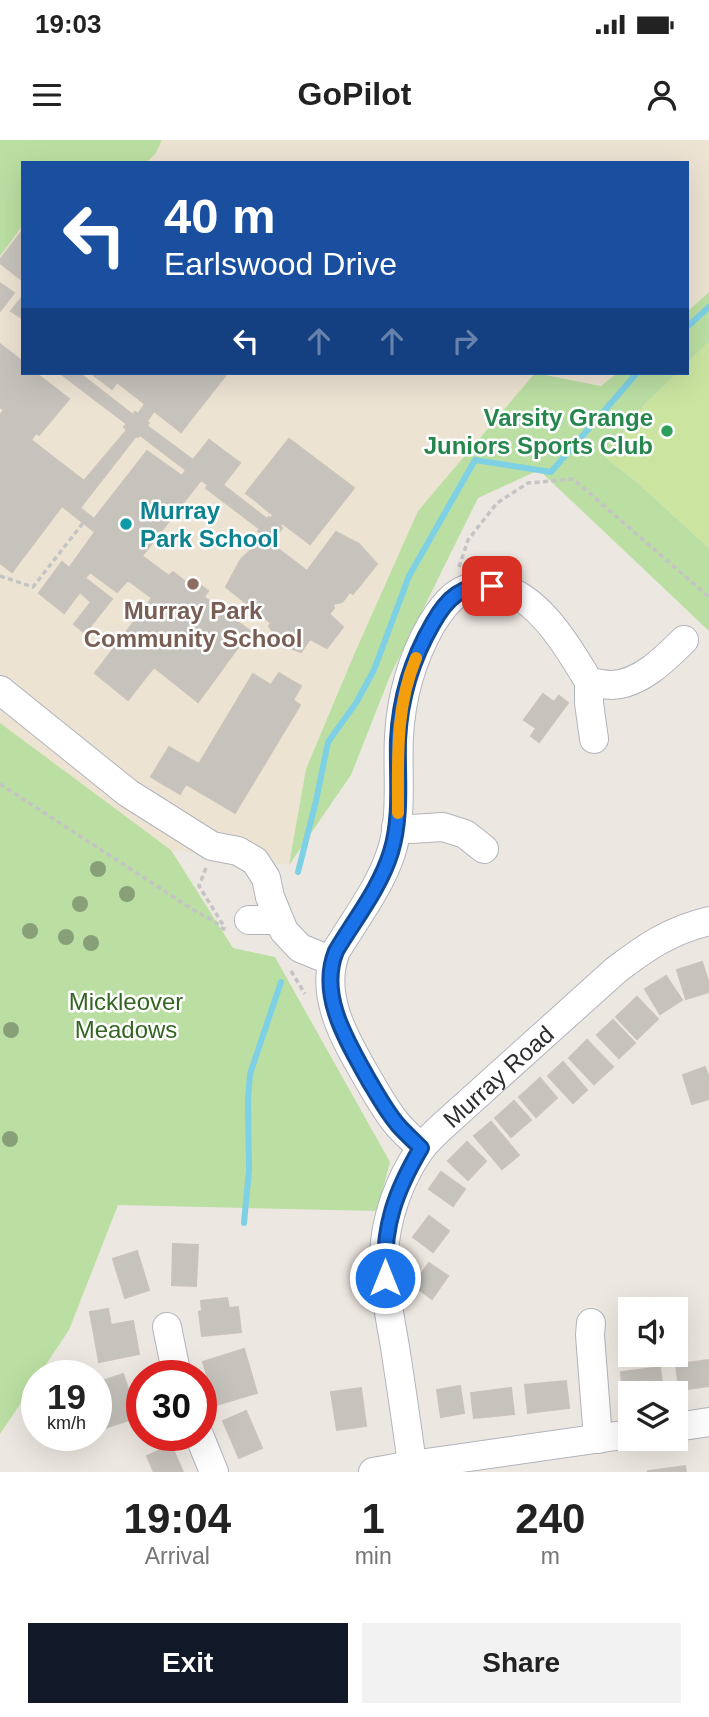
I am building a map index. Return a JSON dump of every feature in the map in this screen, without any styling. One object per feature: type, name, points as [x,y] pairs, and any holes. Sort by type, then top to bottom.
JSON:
[{"type":"street","points":[[421,1148],[390,1115],[346,1040],[334,1005],[331,987],[332,961],[375,889],[391,853],[398,813],[398,738],[406,686],[425,638],[445,603],[469,588],[485,586],[501,588],[521,598],[540,614],[561,637],[589,682],[594,739]]},
{"type":"street","points":[[589,682],[612,685],[625,683],[644,674],[684,640]]},
{"type":"street","points":[[0,690],[128,793],[212,846],[238,851],[255,861],[266,878],[270,897],[284,931],[300,948],[332,961]]},
{"type":"street","points":[[396,827],[443,827],[465,834],[484,849]]},
{"type":"street","points":[[249,920],[279,919]]},
{"type":"street","name":"Murray Road","points":[[412,1465],[387,1300],[384,1258],[385,1238],[398,1192],[421,1148],[616,970],[665,936],[709,922]]},
{"type":"street","points":[[592,1323],[590,1335],[598,1438]]},
{"type":"street","points":[[167,1328],[167,1360]]},
{"type":"street","points":[[688,1425],[709,1422]]},
{"type":"street","points":[[373,1472],[618,1436]]},
{"type":"street","points":[[206,1451],[215,1472]]},
{"type":"path","points":[[453,596],[459,565],[468,540],[496,503],[528,483],[573,479],[709,597]]},
{"type":"path","points":[[0,576],[33,587],[83,523]]},
{"type":"path","points":[[0,784],[214,921],[228,933],[249,920]]},
{"type":"shaded area","points":[[162,140],[709,140],[709,292],[689,310],[689,161],[148,161],[156,153]]},
{"type":"shaded area","name":"Murray Park Community School","points":[[0,215],[21,224],[21,375],[534,375],[353,657],[306,769],[289,865],[171,850],[0,723]]},
{"type":"shaded area","points":[[545,375],[615,375],[601,386]]},
{"type":"green space","points":[[0,140],[162,140],[156,153],[148,161],[21,161],[21,228],[0,256]]},
{"type":"green space","points":[[709,292],[709,342],[689,361],[689,310]]},
{"type":"green space","name":"Varsity Grange Juniors Sports Club","points":[[709,342],[709,548],[637,482],[605,457],[644,405],[675,375],[689,375],[689,361]]},
{"type":"green space","points":[[533,375],[601,386],[615,375],[675,375],[644,405],[605,457],[637,482],[709,548],[709,631],[539,470],[478,498],[390,676],[351,775],[289,865],[306,769],[418,511]]},
{"type":"green space","name":"Mickleover Meadows","points":[[0,723],[171,850],[233,948],[275,957],[390,1162],[377,1211],[118,1205],[69,1330],[49,1360],[21,1360],[21,1403],[0,1434]]},
{"type":"building","points":[[21,233],[21,279],[0,263]]},
{"type":"building","points":[[0,283],[14,293],[0,311]]},
{"type":"building","points":[[21,298],[21,318],[11,311]]},
{"type":"building","name":"Murray Park School","points":[[0,344],[21,360],[21,375],[38,375],[69,399],[39,435],[36,433],[31,440],[84,481],[127,430],[124,427],[127,424],[63,375],[82,375],[133,415],[135,412],[138,414],[145,404],[117,382],[112,389],[94,375],[224,375],[181,432],[154,411],[147,421],[147,426],[193,460],[209,440],[240,463],[223,485],[267,519],[271,519],[273,515],[246,493],[289,439],[354,488],[310,544],[282,523],[282,528],[272,542],[258,531],[260,529],[206,488],[208,485],[201,480],[142,556],[169,576],[173,572],[196,590],[200,585],[208,591],[204,597],[250,631],[198,702],[154,667],[128,700],[95,673],[152,598],[128,580],[117,592],[90,572],[85,578],[112,599],[85,633],[74,624],[91,602],[80,592],[64,613],[39,593],[62,562],[69,568],[95,532],[62,506],[12,572],[0,563],[0,415],[4,410],[0,407]],"holes":[[[140,435],[186,470],[182,476],[147,451],[94,519],[80,508],[136,436]]]},
{"type":"building","points":[[336,532],[359,544],[377,564],[353,594],[350,592],[342,602],[333,604],[334,608],[329,614],[343,627],[327,648],[310,639],[301,652],[282,645],[269,626],[271,623],[226,587],[241,559],[264,538],[307,571]]},
{"type":"building","points":[[279,673],[301,686],[293,700],[300,705],[235,813],[186,784],[180,794],[151,777],[169,747],[199,764],[253,674],[271,685]]},
{"type":"building","points":[[543,694],[554,702],[559,696],[568,703],[539,742],[531,736],[536,728],[524,720]]},
{"type":"building","points":[[702,962],[709,992],[686,999],[677,970]]},
{"type":"building","points":[[666,976],[682,1000],[660,1014],[645,989]]},
{"type":"building","points":[[637,997],[658,1019],[637,1039],[616,1017]]},
{"type":"building","points":[[613,1020],[635,1043],[619,1058],[597,1035]]},
{"type":"building","points":[[587,1040],[613,1067],[594,1084],[569,1058]]},
{"type":"building","points":[[563,1062],[587,1090],[573,1103],[548,1076]]},
{"type":"building","points":[[705,1067],[709,1078],[709,1099],[692,1104],[683,1075]]},
{"type":"building","points":[[540,1078],[557,1098],[536,1117],[519,1097]]},
{"type":"building","points":[[514,1101],[531,1120],[511,1137],[495,1118]]},
{"type":"building","points":[[491,1122],[519,1155],[502,1169],[474,1136]]},
{"type":"building","points":[[467,1142],[486,1161],[468,1180],[448,1161]]},
{"type":"building","points":[[441,1172],[465,1189],[453,1206],[429,1189]]},
{"type":"building","points":[[429,1216],[449,1231],[433,1252],[413,1237]]},
{"type":"building","points":[[173,1244],[198,1245],[196,1286],[172,1285]]},
{"type":"building","points":[[137,1251],[149,1290],[125,1298],[113,1259]]},
{"type":"building","points":[[429,1263],[448,1276],[432,1299],[413,1285]]},
{"type":"building","points":[[227,1298],[229,1308],[238,1307],[241,1332],[202,1336],[199,1312],[202,1311],[201,1301]]},
{"type":"building","points":[[108,1309],[111,1325],[133,1321],[139,1354],[99,1360],[90,1312]]},
{"type":"building","points":[[244,1349],[257,1393],[217,1405],[217,1360],[209,1360]]},
{"type":"building","points":[[709,1360],[709,1386],[688,1389],[688,1381],[678,1381],[676,1367],[688,1367],[688,1363]]},
{"type":"building","points":[[660,1367],[662,1381],[622,1381],[621,1372]]},
{"type":"building","points":[[123,1374],[126,1383],[126,1421],[112,1426],[112,1378]]},
{"type":"building","points":[[566,1381],[569,1408],[528,1413],[525,1385]]},
{"type":"building","points":[[460,1386],[464,1413],[441,1417],[437,1390]]},
{"type":"building","points":[[361,1388],[366,1426],[337,1430],[331,1392]]},
{"type":"building","points":[[511,1388],[514,1414],[474,1418],[471,1393]]},
{"type":"building","points":[[246,1411],[262,1448],[239,1458],[223,1421]]},
{"type":"building","points":[[158,1451],[174,1451],[183,1472],[154,1472],[147,1456]]},
{"type":"building","points":[[685,1466],[686,1472],[648,1472],[648,1471]]},
{"type":"waterway","points":[[689,325],[709,307]]},
{"type":"waterway","points":[[298,872],[328,742],[356,703],[374,670],[409,576],[475,460],[551,472],[635,375]]},
{"type":"waterway","points":[[244,1223],[249,1170],[250,1074],[281,982]]},
{"type":"slow traffic","points":[[398,813],[400,719],[416,658]]},
{"type":"place","name":"Varsity Grange Juniors Sports Club","points":[[667,431]]},
{"type":"place","name":"Murray Park School","points":[[126,524]]},
{"type":"place","name":"Murray Park Community School","points":[[193,584]]},
{"type":"route","points":[[385,1278],[385,1238],[391,1216],[408,1169],[421,1148],[396,1123],[384,1106],[346,1040],[334,1005],[331,987],[332,961],[375,889],[391,853],[398,813],[400,719],[410,673],[421,645],[445,603],[453,596],[469,588],[492,586]]}]
